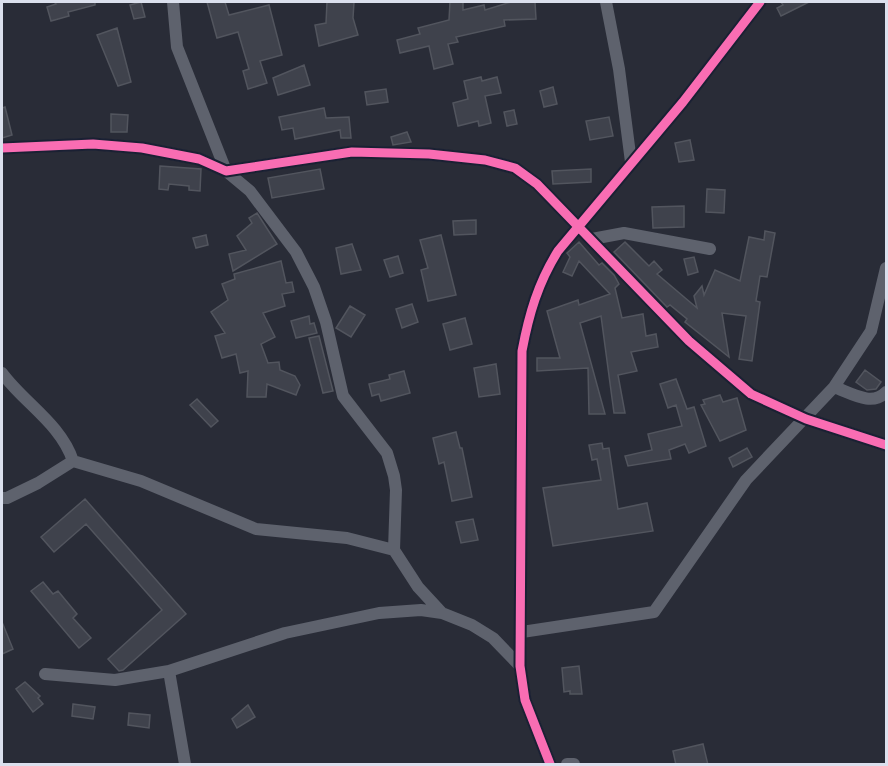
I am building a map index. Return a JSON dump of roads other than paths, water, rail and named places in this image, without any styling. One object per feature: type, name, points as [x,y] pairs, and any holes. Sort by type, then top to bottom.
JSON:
[{"type":"street","points":[[606,2],[619,69],[631,162]]},
{"type":"street","points":[[550,765],[525,700],[520,666],[522,351],[530,309],[545,272],[578,226],[683,102],[760,2]]},
{"type":"street","points":[[178,3],[174,31],[177,47],[226,171]]},
{"type":"street","points":[[2,148],[93,144],[142,148],[199,159],[226,171],[250,191],[296,252],[314,287],[326,322],[343,396],[387,453],[396,490],[394,550],[418,587],[442,612],[493,638],[520,666]]},
{"type":"street","points":[[226,171],[352,152],[429,154],[485,160],[515,168],[537,184],[592,239],[628,281],[689,341],[751,393],[806,419],[886,445]]},
{"type":"street","points":[[592,239],[624,233],[710,249]]},
{"type":"street","points":[[522,632],[654,612],[746,480],[834,387],[871,331],[886,268]]},
{"type":"street","points":[[2,373],[13,388],[48,421],[69,449],[74,461]]},
{"type":"street","points":[[834,387],[868,400],[881,397],[886,392]]},
{"type":"street","points":[[2,498],[7,498],[38,483],[74,461],[141,481],[256,529],[347,538],[394,550]]},
{"type":"street","points":[[45,674],[115,680],[169,671],[285,633],[379,612],[422,610],[442,612]]},
{"type":"street","points":[[169,671],[185,765]]},
{"type":"street","points":[[567,765],[574,765]]}]
